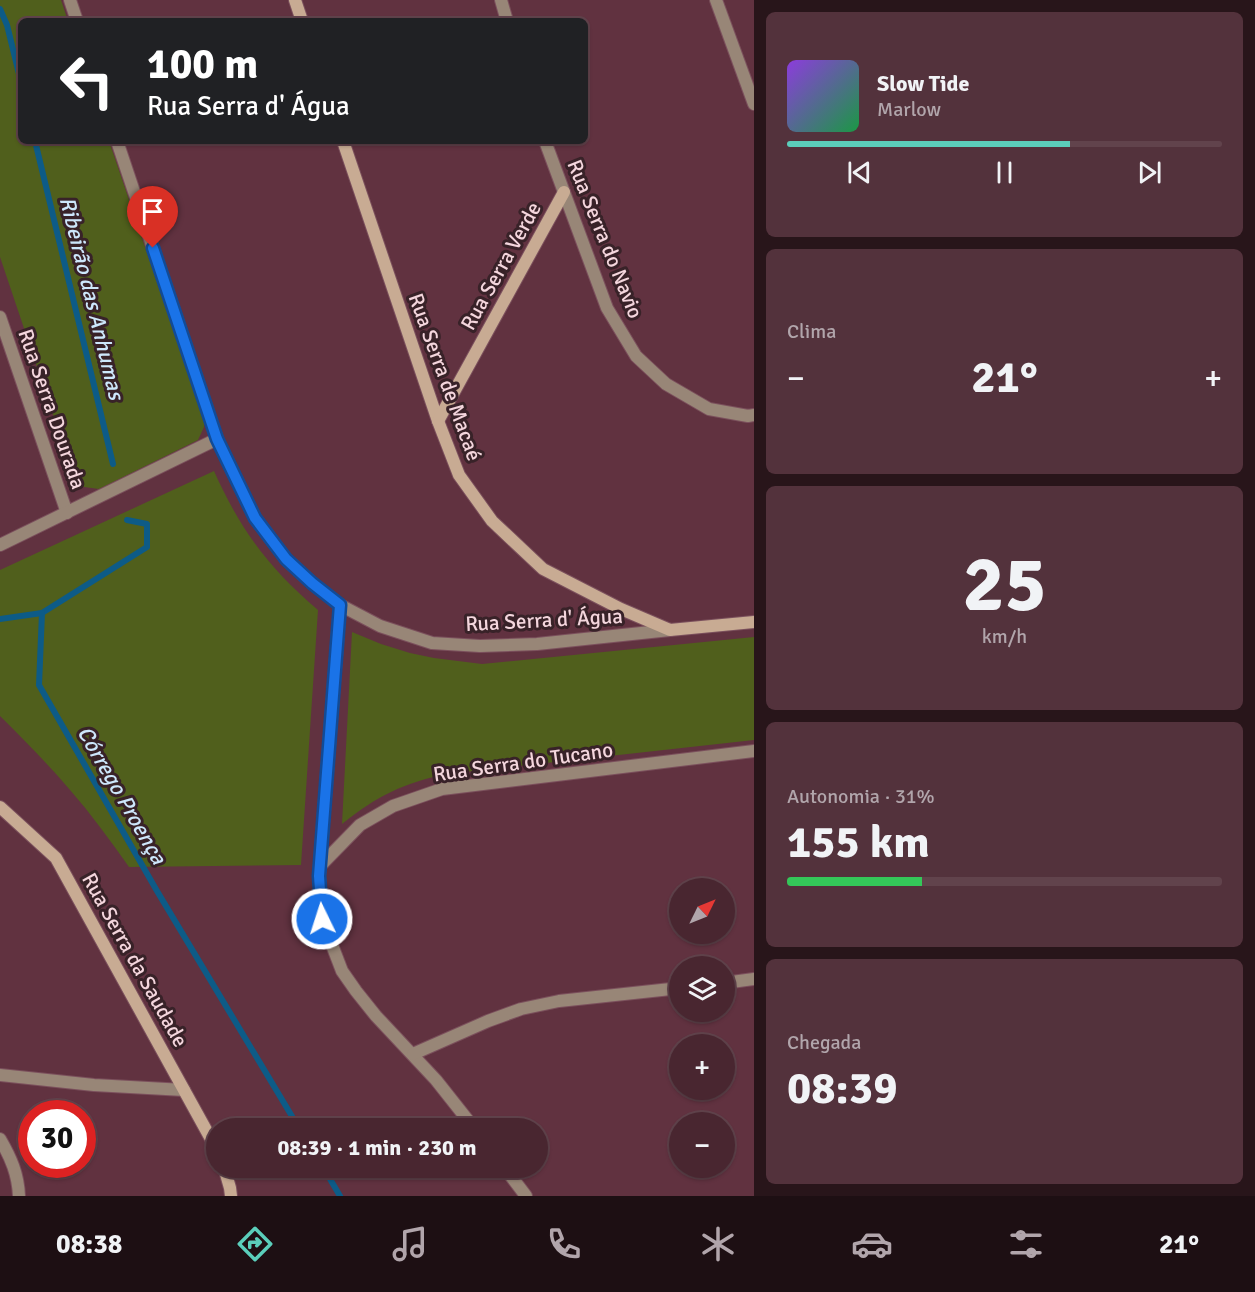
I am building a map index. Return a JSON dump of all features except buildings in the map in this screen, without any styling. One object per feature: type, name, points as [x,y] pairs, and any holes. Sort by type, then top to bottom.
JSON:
[{"type":"street","points":[[70,0],[76,18]]},
{"type":"street","points":[[295,0],[301,18]]},
{"type":"street","points":[[501,0],[506,18]]},
{"type":"street","points":[[716,0],[754,104]]},
{"type":"street","name":"Rua Serra d' Água","points":[[118,144],[217,439],[255,518],[286,559],[312,583],[340,605],[381,626],[432,643],[480,646],[537,644],[670,630]]},
{"type":"street","name":"Rua Serra de Macaé","points":[[344,144],[438,421],[459,474],[492,521],[543,569],[621,609],[670,630]]},
{"type":"street","name":"Rua Serra do Navio","points":[[546,144],[607,308],[636,356],[666,384],[709,409],[754,416]]},
{"type":"street","name":"Rua Serra Verde","points":[[438,421],[564,192]]},
{"type":"street","name":"Rua Serra Dourada","points":[[0,317],[67,513]]},
{"type":"street","points":[[0,545],[217,439]]},
{"type":"street","points":[[340,605],[319,876],[322,919],[342,971],[356,991],[376,1016],[436,1080],[466,1118]]},
{"type":"street","points":[[670,630],[754,622]]},
{"type":"street","name":"Rua Serra do Tucano","points":[[320,866],[360,825],[393,806],[442,789],[754,751]]},
{"type":"street","name":"Rua Serra da Saudade","points":[[0,807],[56,858],[206,1130]]},
{"type":"street","points":[[735,982],[754,980]]},
{"type":"street","points":[[413,1054],[521,1009],[559,1001],[669,989]]},
{"type":"street","points":[[0,1075],[184,1090]]},
{"type":"street","points":[[0,1139],[18,1179],[19,1196]]},
{"type":"street","points":[[227,1178],[231,1196]]},
{"type":"street","points":[[512,1178],[526,1196]]},
{"type":"green space","points":[[0,0],[61,0],[67,18],[18,18],[18,144],[110,144],[204,420],[204,427],[198,440],[99,489],[84,487],[74,477],[0,257]]},
{"type":"green space","points":[[214,471],[235,512],[257,547],[284,579],[318,610],[301,865],[129,867],[78,799],[45,761],[0,716],[0,570]]},
{"type":"green space","points":[[352,632],[410,653],[482,664],[754,637],[754,740],[447,774],[391,792],[342,824]]},
{"type":"waterway","name":"Ribeirão das Anhumas","points":[[0,9],[7,25],[18,70]]},
{"type":"waterway","name":"Ribeirão das Anhumas","points":[[36,144],[113,464]]},
{"type":"waterway","name":"Córrego Proença","points":[[127,520],[147,524],[147,547],[42,613],[39,685],[157,891],[293,1118]]},
{"type":"waterway","points":[[0,619],[42,613]]},
{"type":"waterway","name":"Córrego Proença","points":[[329,1178],[340,1196]]},
{"type":"route","points":[[153,248],[217,439],[255,518],[286,559],[340,605],[319,876],[322,919]]}]
